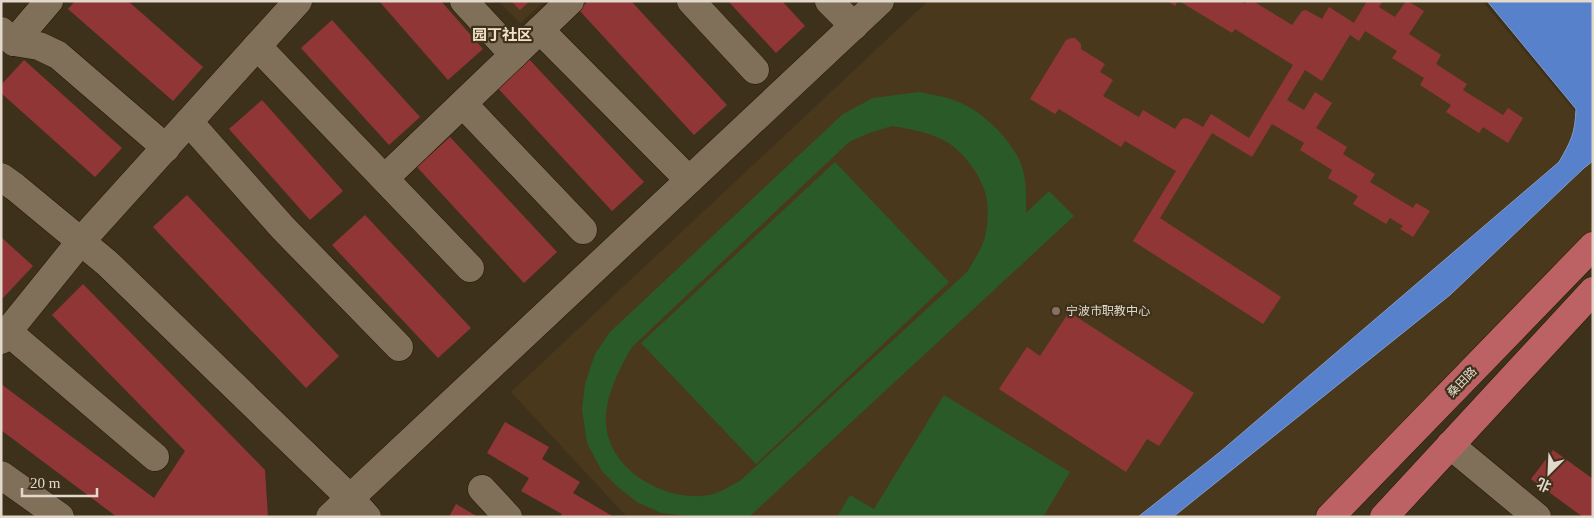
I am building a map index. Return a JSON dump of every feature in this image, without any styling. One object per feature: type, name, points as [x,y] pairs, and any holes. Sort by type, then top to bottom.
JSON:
[{"type":"main road","name":"桑田路","points":[[1330,517],[1590,250]]},
{"type":"main road","points":[[1384,517],[1593,291]]},
{"type":"street","points":[[8,37],[49,1]]},
{"type":"street","points":[[156,457],[4,336],[81,241],[298,1]]},
{"type":"street","points":[[464,1],[514,55]]},
{"type":"street","points":[[385,178],[570,1]]},
{"type":"street","points":[[691,1],[755,70]]},
{"type":"street","points":[[828,1],[854,26]]},
{"type":"street","points":[[330,517],[359,507],[689,180],[880,1]]},
{"type":"street","points":[[540,30],[689,180]]},
{"type":"street","points":[[8,37],[39,46],[58,55],[166,148]]},
{"type":"street","points":[[258,46],[470,268]]},
{"type":"street","points":[[463,104],[583,230]]},
{"type":"street","points":[[189,122],[283,228],[399,347]]},
{"type":"street","points":[[1,177],[16,187],[114,270],[359,507]]},
{"type":"street","points":[[1450,446],[1538,517]]},
{"type":"street","points":[[1,475],[60,517]]},
{"type":"street","points":[[482,489],[508,517]]},
{"type":"shaded area","points":[[498,1],[545,1],[520,23]]},
{"type":"shaded area","name":"宁波市职教中心","points":[[928,1],[1482,1],[1593,133],[1593,230],[1315,517],[627,517],[511,392]]},
{"type":"green space","points":[[919,92],[941,96],[971,108],[997,129],[1017,155],[1026,188],[1026,213],[1049,191],[1074,216],[749,517],[699,517],[661,513],[637,502],[602,471],[587,443],[582,409],[585,384],[595,354],[610,332],[843,114],[873,98]],"holes":[[[892,126],[929,134],[948,143],[956,148],[969,162],[979,178],[987,200],[987,227],[985,237],[975,260],[967,272],[740,481],[713,494],[692,496],[674,494],[657,488],[641,479],[627,468],[616,454],[609,439],[606,422],[610,393],[632,347],[849,142]]]},
{"type":"green space","points":[[835,162],[949,282],[756,464],[641,343]]},
{"type":"green space","points":[[944,395],[1070,472],[1043,517],[837,517],[850,495],[874,509]]},
{"type":"water","points":[[1487,1],[1593,1],[1593,161],[1450,295],[1173,517],[1138,517],[1220,452],[1559,162],[1572,137],[1576,109]]},
{"type":"building","points":[[75,1],[128,1],[203,67],[173,101],[68,9]]},
{"type":"building","points":[[379,1],[441,1],[483,49],[448,80]]},
{"type":"building","points":[[511,1],[530,1],[520,10]]},
{"type":"building","points":[[588,1],[631,1],[727,105],[694,135],[579,10]]},
{"type":"building","points":[[728,1],[782,1],[805,26],[776,53]]},
{"type":"building","points":[[1167,1],[1178,1],[1175,6]]},
{"type":"building","points":[[1179,1],[1241,1],[1245,4],[1247,1],[1253,1],[1292,25],[1302,11],[1306,10],[1322,19],[1329,7],[1354,23],[1367,1],[1383,1],[1379,7],[1395,17],[1406,1],[1408,1],[1424,11],[1409,34],[1441,55],[1436,64],[1467,84],[1463,90],[1503,115],[1508,108],[1523,118],[1508,143],[1483,127],[1479,133],[1446,112],[1451,105],[1420,85],[1424,78],[1392,58],[1397,51],[1365,31],[1359,41],[1350,35],[1322,81],[1305,70],[1287,100],[1304,110],[1315,92],[1332,103],[1316,128],[1347,147],[1343,154],[1375,174],[1370,182],[1413,208],[1416,203],[1430,211],[1413,237],[1400,229],[1403,226],[1390,218],[1386,224],[1353,204],[1358,196],[1328,178],[1332,170],[1300,150],[1304,143],[1272,124],[1252,157],[1212,133],[1160,218],[1281,297],[1263,324],[1133,241],[1176,171],[1125,141],[1121,147],[1059,109],[1055,114],[1030,99],[1066,40],[1075,38],[1081,44],[1081,49],[1105,64],[1100,72],[1113,80],[1103,96],[1139,117],[1143,110],[1175,129],[1184,118],[1203,127],[1211,114],[1249,138],[1293,65],[1235,29],[1232,33]]},
{"type":"building","points":[[332,20],[420,117],[389,145],[301,48]]},
{"type":"building","points":[[526,56],[644,182],[612,211],[495,85]]},
{"type":"building","points":[[24,60],[122,148],[95,177],[1,93],[1,85]]},
{"type":"building","points":[[262,100],[343,191],[310,220],[229,129]]},
{"type":"building","points":[[450,137],[557,252],[524,283],[417,167]]},
{"type":"building","points":[[187,195],[339,356],[306,388],[153,227]]},
{"type":"building","points":[[365,215],[471,328],[438,358],[332,245]]},
{"type":"building","points":[[1,237],[33,266],[3,298],[1,296]]},
{"type":"building","points":[[83,284],[265,470],[268,517],[117,517],[1,430],[1,384],[154,498],[185,451],[52,315]]},
{"type":"building","points":[[1069,312],[1194,393],[1159,446],[1147,439],[1126,472],[999,389],[1027,347],[1040,356]]},
{"type":"building","points":[[505,422],[549,447],[542,459],[580,482],[573,493],[614,517],[560,517],[562,514],[521,491],[529,478],[487,453]]},
{"type":"building","points":[[1553,450],[1593,479],[1593,517],[1583,517],[1531,479]]},
{"type":"building","points":[[456,504],[478,517],[449,517]]},
{"type":"place","name":"宁波市职教中心","points":[[1056,311]]},
{"type":"district","name":"园丁社区","points":[[502,35]]}]
